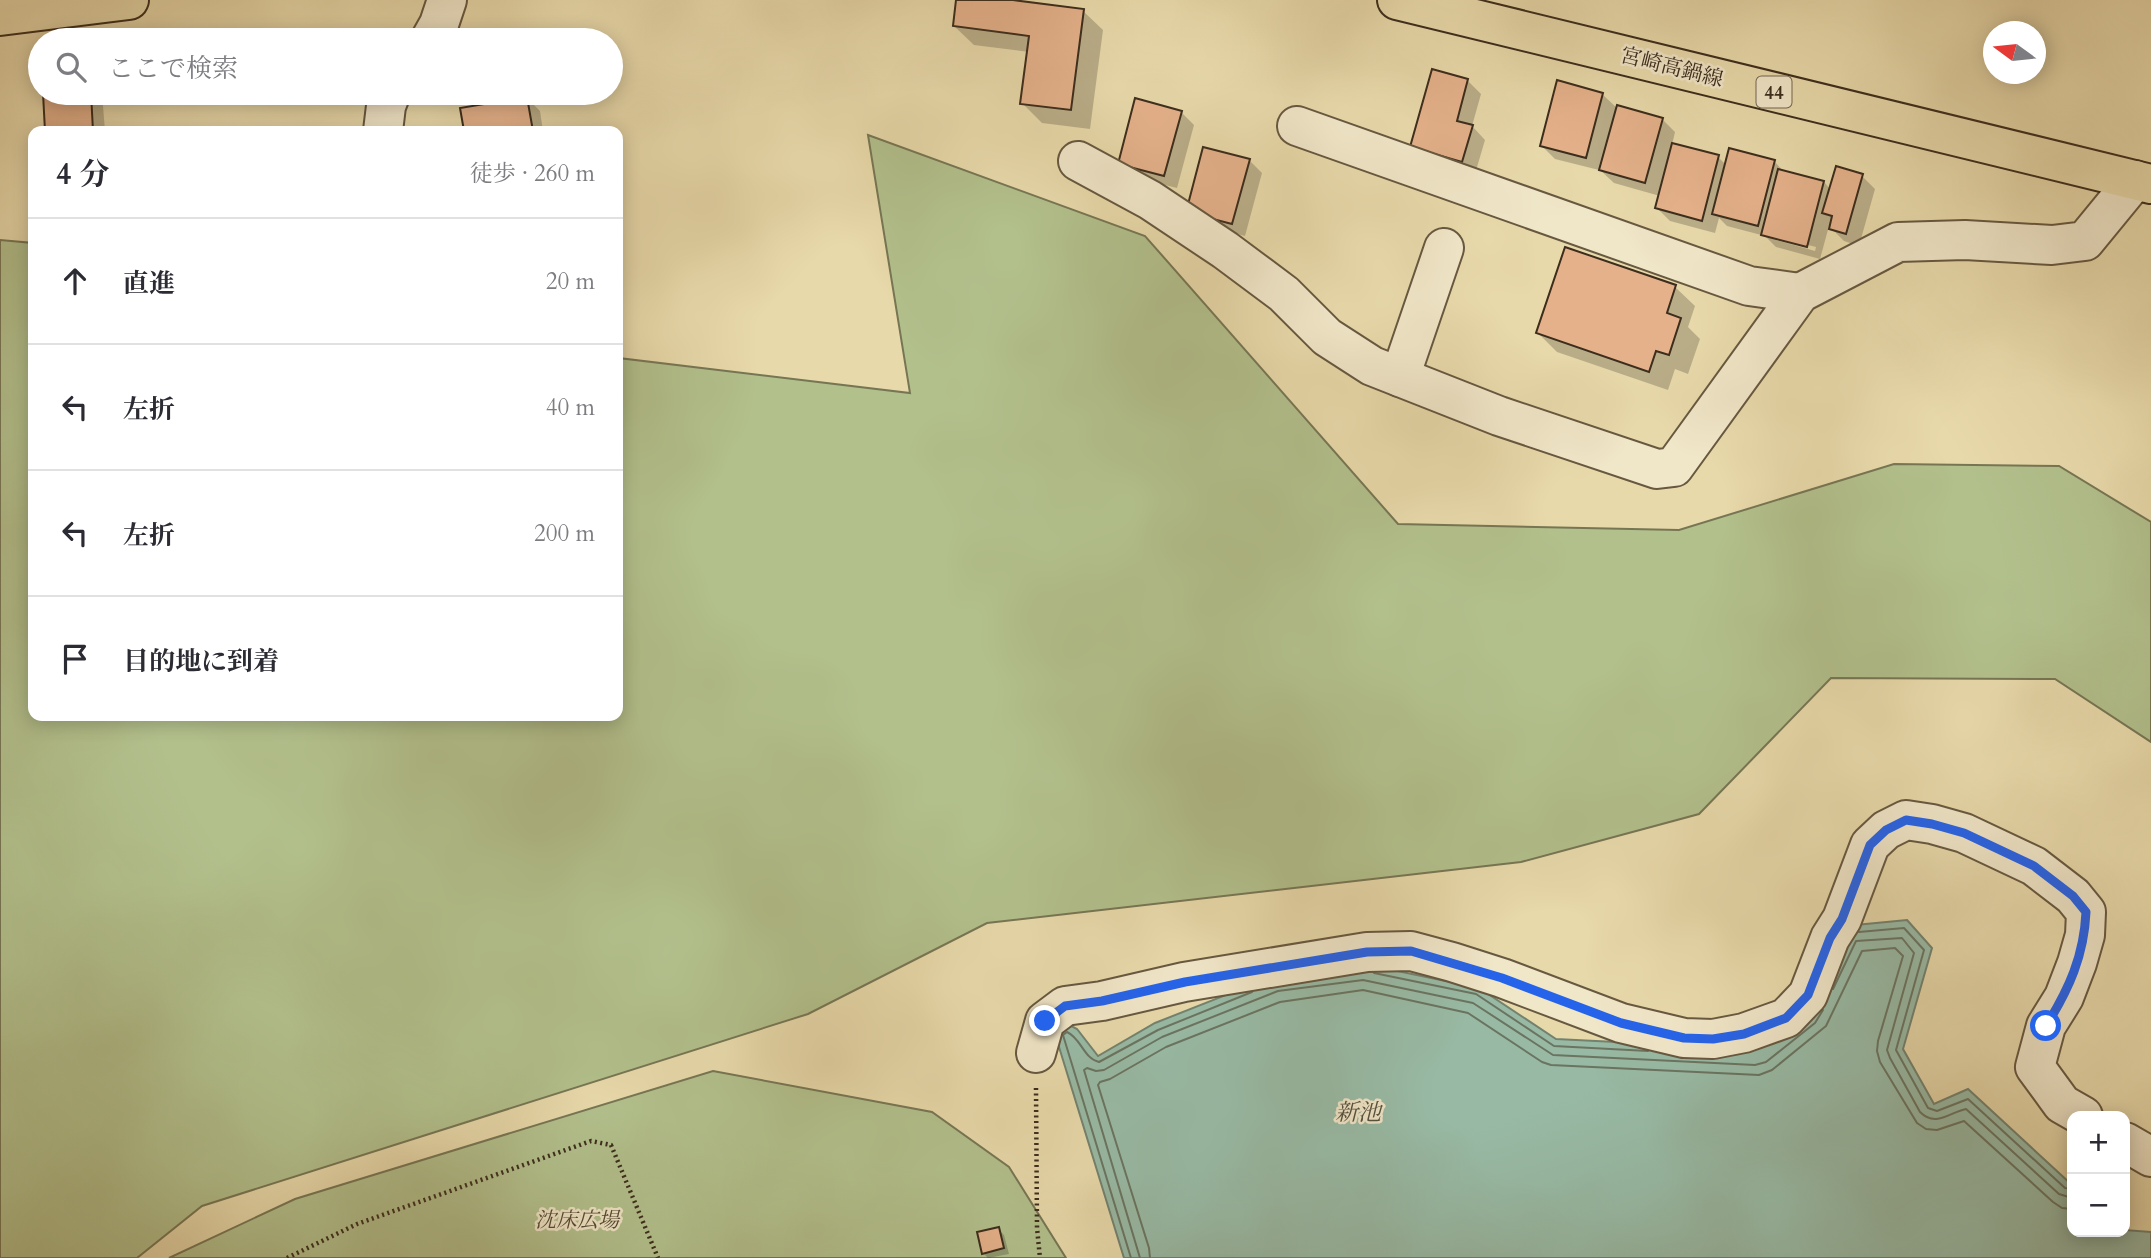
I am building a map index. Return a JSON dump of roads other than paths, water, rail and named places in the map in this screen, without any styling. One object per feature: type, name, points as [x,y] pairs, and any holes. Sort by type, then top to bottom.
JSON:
[{"type":"main road","points":[[0,16],[130,0]]},
{"type":"main road","name":"宮崎高鍋線","points":[[1397,0],[2143,182]]},
{"type":"street","points":[[437,28],[447,0]]},
{"type":"street","points":[[384,126],[386,105]]},
{"type":"street","points":[[1297,126],[1749,286],[1800,293]]},
{"type":"street","points":[[1077,161],[1150,200],[1226,250],[1284,294],[1327,337],[1372,366],[1499,416],[1657,469],[1674,467],[1800,293],[1898,242],[1965,240],[2052,245],[2085,241],[2143,182]]},
{"type":"street","points":[[1400,377],[1444,248]]},
{"type":"street","points":[[1036,1054],[1045,1021],[1065,1006],[1102,1001],[1185,982],[1367,952],[1411,951],[1452,962],[1621,1023],[1684,1038],[1713,1039],[1744,1034],[1786,1018],[1808,995],[1830,938],[1842,919],[1870,845],[1886,830],[1906,820],[1964,833],[2034,866],[2073,896],[2086,912],[2085,935],[2077,963],[2064,997],[2046,1026],[2035,1066],[2062,1104],[2074,1111]]},
{"type":"street","points":[[2130,1145],[2151,1157]]},
{"type":"water","name":"新池","points":[[1907,920],[1932,948],[1903,1049],[1934,1104],[1968,1089],[2067,1180],[2067,1237],[2130,1237],[2130,1230],[2151,1232],[2151,1258],[1124,1258],[1055,1034],[1064,1022],[1077,1029],[1098,1056],[1155,1023],[1274,976],[1364,964],[1479,988],[1556,1039],[1756,1049],[1806,1010],[1845,926]]},
{"type":"park label","name":"沈床広場","points":[[577,1220]]}]
